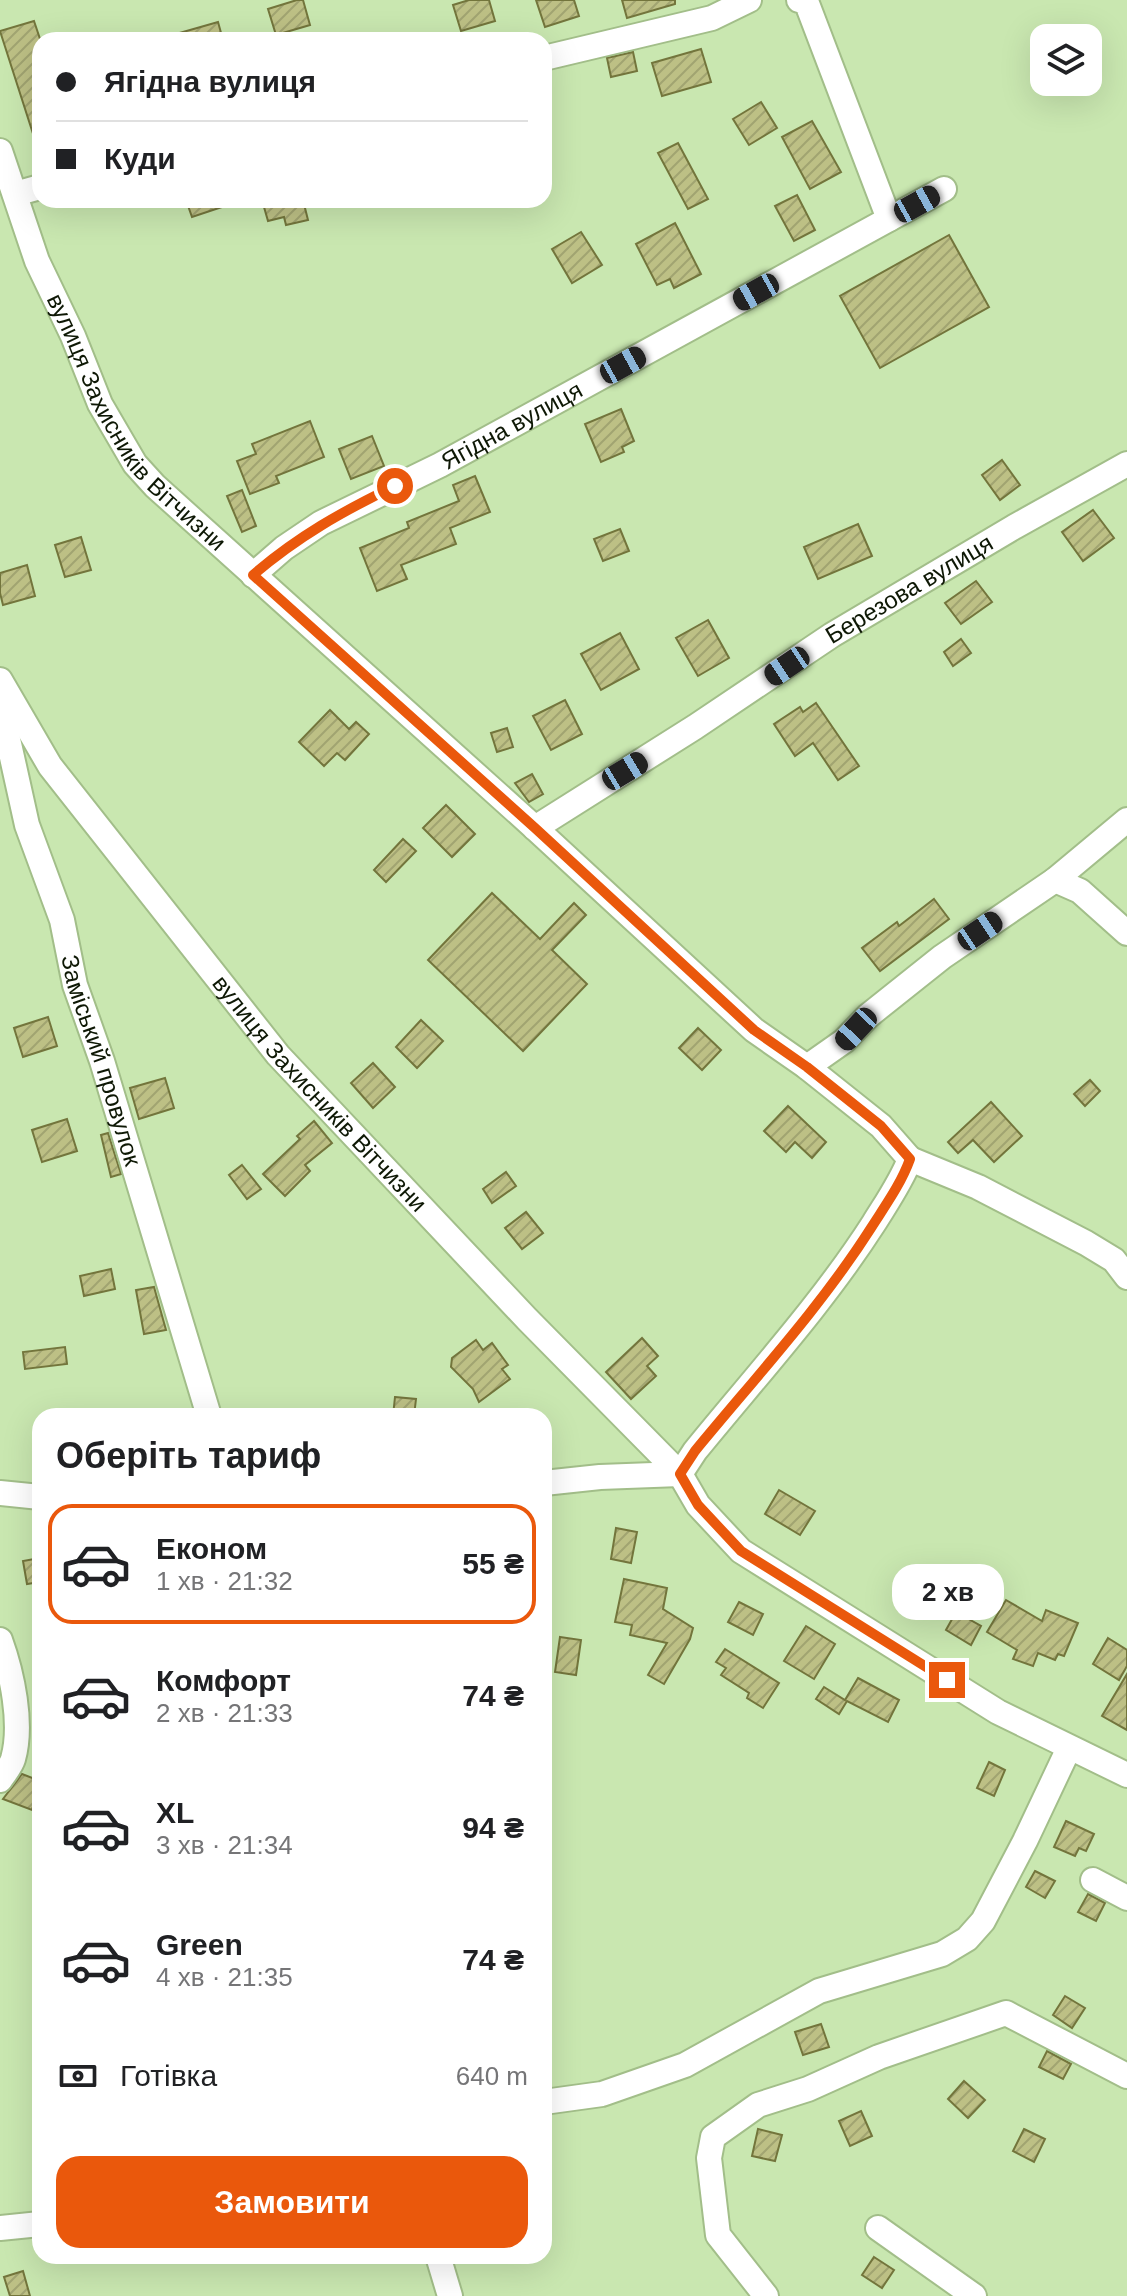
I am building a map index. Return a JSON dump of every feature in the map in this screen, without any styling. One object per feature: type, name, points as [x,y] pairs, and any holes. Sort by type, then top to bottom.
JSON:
[{"type":"street","points":[[552,56],[712,18],[749,0]]},
{"type":"street","points":[[799,0],[806,1],[889,219]]},
{"type":"street","name":"вулиця Захисників Вітчизни","points":[[0,151],[37,261],[73,336],[100,404],[135,464],[754,1030],[807,1067],[881,1126],[910,1159],[978,1187],[1086,1243],[1114,1260],[1127,1277]]},
{"type":"street","points":[[15,194],[32,189]]},
{"type":"street","name":"Ягідна вулиця","points":[[253,575],[284,548],[321,523],[440,465],[944,189]]},
{"type":"street","name":"Березова вулиця","points":[[535,828],[695,727],[832,635],[1127,464]]},
{"type":"street","name":"вулиця Захисників Вітчизни","points":[[0,680],[50,766],[278,1055],[527,1319],[680,1474],[698,1505],[741,1551],[998,1712],[1127,1775]]},
{"type":"street","name":"Заміський провулок","points":[[0,703],[27,825],[62,920],[75,985],[102,1061],[207,1408]]},
{"type":"street","points":[[807,1067],[844,1041],[868,1016],[942,957],[1055,880],[1127,820]]},
{"type":"street","points":[[1055,880],[1080,891],[1127,933]]},
{"type":"street","points":[[552,1482],[680,1474],[695,1451],[820,1300],[856,1251],[904,1176],[910,1159]]},
{"type":"street","points":[[0,1493],[32,1496]]},
{"type":"street","points":[[0,1640],[10,1667],[17,1716],[13,1759],[0,1780]]},
{"type":"street","points":[[552,2101],[602,2094],[685,2065],[819,1991],[942,1954],[967,1939],[983,1921],[1069,1748]]},
{"type":"street","points":[[1093,1880],[1127,1898]]},
{"type":"street","points":[[766,2296],[718,2235],[709,2158],[713,2137],[758,2105],[808,2089],[879,2057],[1006,2013],[1127,2076]]},
{"type":"street","points":[[0,2228],[32,2225]]},
{"type":"street","points":[[878,2228],[974,2296]]},
{"type":"street","points":[[440,2264],[450,2296]]},
{"type":"building","points":[[303,0],[310,25],[275,32],[268,9]]},
{"type":"building","points":[[469,0],[489,0],[495,21],[461,31],[453,5]]},
{"type":"building","points":[[536,0],[574,0],[579,16],[545,27]]},
{"type":"building","points":[[622,0],[675,0],[675,4],[627,18]]},
{"type":"building","points":[[34,21],[38,32],[32,32],[32,131],[0,31]]},
{"type":"building","points":[[218,22],[221,32],[183,32]]},
{"type":"building","points":[[701,49],[711,82],[662,96],[652,63]]},
{"type":"building","points":[[633,52],[637,71],[611,77],[607,58]]},
{"type":"building","points":[[761,102],[777,128],[749,145],[733,119]]},
{"type":"building","points":[[812,121],[841,172],[810,189],[782,137]]},
{"type":"building","points":[[678,143],[708,199],[688,209],[658,153]]},
{"type":"building","points":[[797,195],[815,230],[794,241],[775,206]]},
{"type":"building","points":[[189,208],[219,208],[192,217]]},
{"type":"building","points":[[264,208],[305,208],[308,220],[286,225],[284,217],[268,221]]},
{"type":"building","points":[[675,223],[701,274],[674,288],[670,279],[657,285],[636,244]]},
{"type":"building","points":[[581,232],[602,265],[572,283],[552,249]]},
{"type":"building","points":[[949,235],[989,307],[880,368],[840,296]]},
{"type":"building","points":[[621,409],[634,441],[622,447],[624,452],[601,462],[585,424]]},
{"type":"building","points":[[310,421],[324,457],[276,476],[279,483],[250,494],[237,461],[256,454],[252,444]]},
{"type":"building","points":[[372,436],[384,466],[351,479],[339,449]]},
{"type":"building","points":[[1002,460],[1020,485],[1000,500],[982,475]]},
{"type":"building","points":[[475,476],[490,512],[450,528],[456,544],[401,565],[407,579],[377,591],[360,548],[409,528],[407,522],[459,501],[453,485]]},
{"type":"building","points":[[242,490],[256,526],[242,532],[227,496]]},
{"type":"building","points":[[1093,510],[1114,538],[1083,561],[1062,532]]},
{"type":"building","points":[[858,524],[872,556],[818,579],[804,547]]},
{"type":"building","points":[[620,529],[629,551],[603,561],[594,539]]},
{"type":"building","points":[[81,537],[91,570],[65,577],[55,545]]},
{"type":"building","points":[[27,565],[35,596],[3,605],[0,573]]},
{"type":"building","points":[[976,581],[992,602],[961,624],[945,603]]},
{"type":"building","points":[[708,620],[729,658],[698,676],[676,638]]},
{"type":"building","points":[[620,633],[639,669],[601,690],[581,654]]},
{"type":"building","points":[[961,639],[971,653],[953,666],[944,652]]},
{"type":"building","points":[[565,700],[582,734],[551,750],[533,716]]},
{"type":"building","points":[[816,703],[859,766],[838,780],[813,743],[795,756],[774,724],[800,707],[803,712]]},
{"type":"building","points":[[330,710],[349,729],[356,722],[369,734],[345,760],[337,753],[324,766],[299,742]]},
{"type":"building","points":[[507,728],[513,747],[497,752],[491,733]]},
{"type":"building","points":[[532,774],[543,794],[529,802],[515,783]]},
{"type":"building","points":[[446,805],[475,834],[452,857],[423,828]]},
{"type":"building","points":[[403,839],[416,851],[386,882],[374,870]]},
{"type":"building","points":[[492,893],[540,939],[574,903],[586,915],[552,950],[587,984],[523,1051],[428,960]]},
{"type":"building","points":[[934,899],[949,919],[880,971],[862,948],[897,922],[899,926]]},
{"type":"building","points":[[48,1017],[57,1046],[23,1057],[14,1028]]},
{"type":"building","points":[[421,1020],[443,1041],[417,1068],[396,1047]]},
{"type":"building","points":[[698,1028],[721,1050],[702,1070],[679,1048]]},
{"type":"building","points":[[373,1063],[395,1087],[373,1108],[351,1083]]},
{"type":"building","points":[[165,1078],[174,1108],[139,1119],[130,1088]]},
{"type":"building","points":[[1090,1080],[1100,1091],[1085,1106],[1074,1094]]},
{"type":"building","points":[[991,1102],[1022,1136],[994,1162],[973,1140],[958,1153],[948,1142]]},
{"type":"building","points":[[788,1106],[826,1142],[812,1158],[795,1142],[786,1152],[764,1131]]},
{"type":"building","points":[[67,1119],[77,1151],[42,1162],[32,1130]]},
{"type":"building","points":[[314,1121],[332,1143],[305,1165],[310,1171],[285,1196],[263,1174]]},
{"type":"building","points":[[108,1133],[121,1174],[111,1177],[101,1135]]},
{"type":"building","points":[[242,1165],[261,1189],[247,1199],[229,1175]]},
{"type":"building","points":[[506,1172],[516,1186],[492,1203],[483,1189]]},
{"type":"building","points":[[526,1212],[543,1233],[522,1249],[505,1228]]},
{"type":"building","points":[[111,1269],[115,1289],[84,1296],[80,1276]]},
{"type":"building","points":[[154,1287],[166,1330],[144,1334],[136,1290]]},
{"type":"building","points":[[642,1338],[658,1356],[647,1366],[656,1376],[631,1399],[606,1372]]},
{"type":"building","points":[[476,1340],[483,1350],[492,1343],[508,1365],[502,1369],[510,1379],[479,1402],[473,1389],[451,1367],[452,1358]]},
{"type":"building","points":[[65,1347],[67,1364],[25,1369],[23,1352]]},
{"type":"building","points":[[395,1397],[416,1399],[415,1408],[394,1408]]},
{"type":"building","points":[[779,1490],[815,1511],[800,1535],[765,1514]]},
{"type":"building","points":[[616,1528],[637,1532],[631,1563],[611,1559]]},
{"type":"building","points":[[32,1559],[32,1583],[27,1584],[23,1561]]},
{"type":"building","points":[[624,1579],[667,1588],[663,1609],[693,1628],[664,1684],[648,1675],[667,1643],[630,1635],[632,1625],[615,1622]]},
{"type":"building","points":[[1006,1600],[1042,1621],[1046,1610],[1078,1623],[1064,1656],[1058,1654],[1055,1660],[1038,1653],[1033,1666],[1013,1659],[1017,1650],[987,1632]]},
{"type":"building","points":[[739,1602],[763,1614],[753,1635],[728,1622]]},
{"type":"building","points":[[956,1612],[981,1626],[971,1645],[946,1630]]},
{"type":"building","points":[[806,1626],[835,1644],[814,1679],[784,1661]]},
{"type":"building","points":[[560,1637],[581,1640],[576,1675],[555,1672]]},
{"type":"building","points":[[1108,1638],[1127,1650],[1127,1666],[1119,1680],[1093,1664]]},
{"type":"building","points":[[725,1649],[779,1683],[763,1708],[747,1698],[749,1693],[721,1675],[726,1668],[716,1662]]},
{"type":"building","points":[[1127,1674],[1127,1730],[1102,1716]]},
{"type":"building","points":[[858,1678],[899,1700],[888,1722],[847,1701],[839,1714],[816,1699],[824,1687],[845,1700]]},
{"type":"building","points":[[989,1762],[1005,1770],[994,1796],[977,1788]]},
{"type":"building","points":[[22,1774],[32,1778],[32,1810],[3,1799]]},
{"type":"building","points":[[1066,1821],[1094,1834],[1086,1851],[1079,1848],[1075,1856],[1054,1847]]},
{"type":"building","points":[[1035,1871],[1055,1881],[1045,1898],[1026,1887]]},
{"type":"building","points":[[1088,1894],[1105,1903],[1096,1921],[1078,1912]]},
{"type":"building","points":[[1065,1996],[1085,2008],[1072,2028],[1053,2015]]},
{"type":"building","points":[[821,2024],[829,2047],[803,2055],[795,2032]]},
{"type":"building","points":[[1047,2051],[1071,2064],[1063,2079],[1039,2067]]},
{"type":"building","points":[[964,2081],[985,2100],[968,2118],[948,2099]]},
{"type":"building","points":[[861,2111],[872,2136],[850,2146],[839,2121]]},
{"type":"building","points":[[758,2129],[782,2135],[775,2161],[752,2156]]},
{"type":"building","points":[[1024,2129],[1045,2139],[1034,2162],[1013,2151]]},
{"type":"building","points":[[874,2257],[894,2270],[882,2288],[862,2275]]},
{"type":"building","points":[[23,2271],[30,2296],[10,2296],[4,2277]]},
{"type":"route","points":[[395,486],[321,523],[284,548],[253,575],[754,1030],[807,1067],[881,1126],[910,1159],[904,1176],[856,1251],[820,1300],[695,1451],[680,1474],[698,1505],[741,1551],[947,1680]]}]
